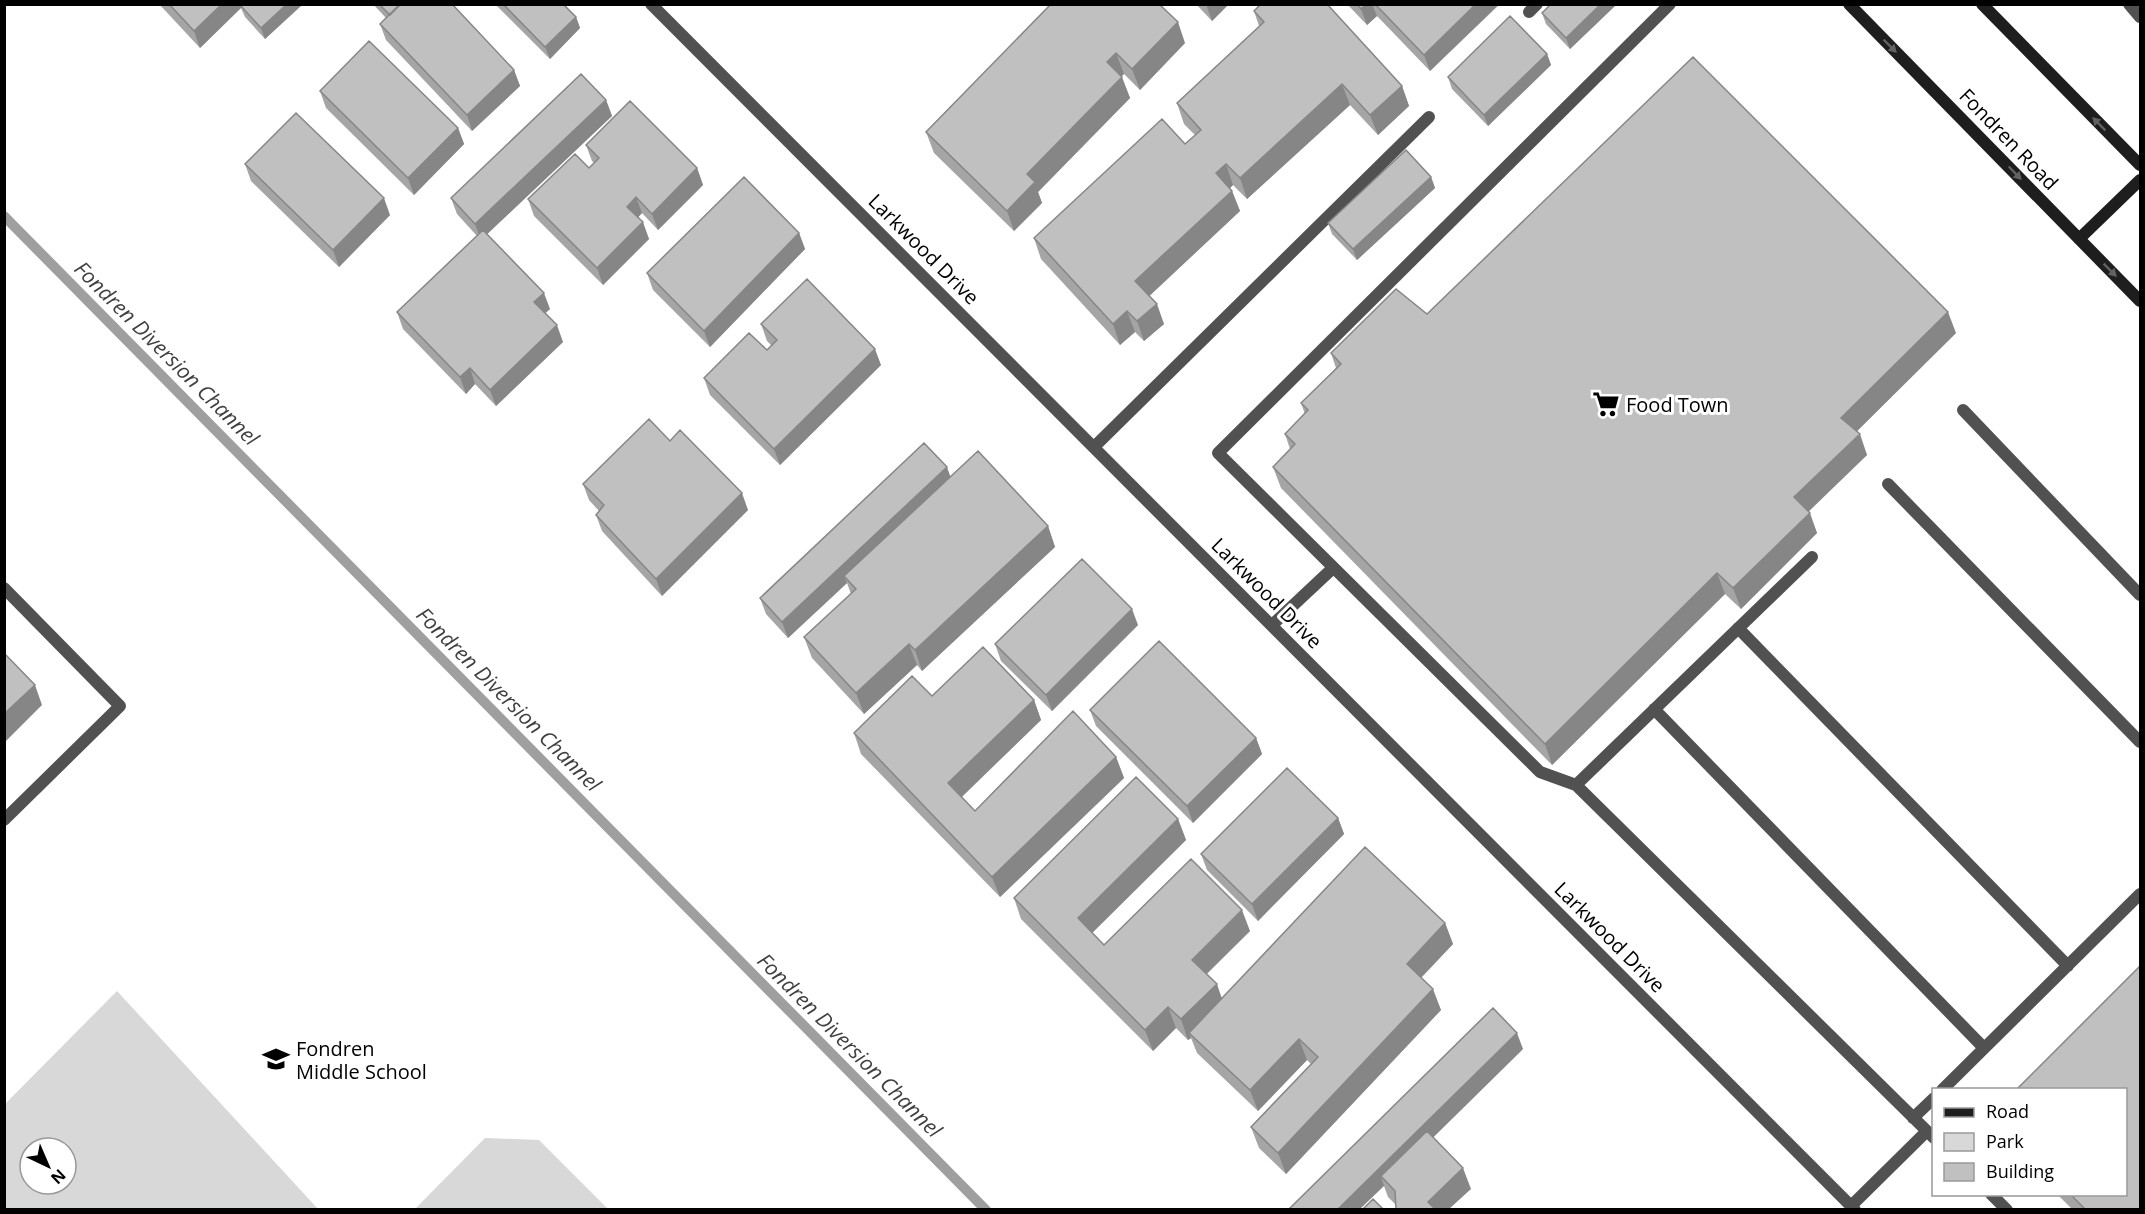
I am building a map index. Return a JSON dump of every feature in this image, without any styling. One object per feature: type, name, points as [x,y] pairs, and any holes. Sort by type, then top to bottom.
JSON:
[{"type":"main road","name":"Fondren Road","points":[[1849,4],[2140,301]]},
{"type":"main road","points":[[1982,4],[2140,165]]},
{"type":"main road","points":[[2079,239],[2140,180]]},
{"type":"street","name":"Larkwood Drive","points":[[651,4],[1853,1208]]},
{"type":"street","points":[[1670,4],[1218,453],[1540,772],[1575,785],[1930,1134],[1853,1208]]},
{"type":"street","points":[[2129,4],[2140,16]]},
{"type":"street","points":[[1094,447],[1429,117]]},
{"type":"street","points":[[1963,410],[2140,595]]},
{"type":"street","points":[[1888,484],[2140,742]]},
{"type":"street","points":[[1575,785],[1812,556]]},
{"type":"street","points":[[1272,626],[1333,568]]},
{"type":"street","points":[[4,588],[120,706],[4,820]]},
{"type":"street","points":[[1738,628],[2068,966]]},
{"type":"street","points":[[1654,709],[1984,1048]]},
{"type":"street","points":[[1943,1088],[2140,894]]},
{"type":"street","points":[[1913,1118],[1932,1100]]},
{"type":"street","points":[[1993,1196],[2007,1209]]},
{"type":"green space","points":[[117,991],[318,1209],[5,1209],[5,1104]]},
{"type":"green space","points":[[485,1138],[539,1140],[608,1209],[415,1209]]},
{"type":"building","points":[[169,4],[222,4],[194,31]]},
{"type":"building","points":[[242,4],[287,4],[261,28],[241,6]]},
{"type":"building","points":[[379,4],[401,4],[390,15]]},
{"type":"building","points":[[400,4],[452,4],[514,70],[467,115],[380,24]]},
{"type":"building","points":[[503,4],[563,4],[576,17],[545,47]]},
{"type":"building","points":[[1051,4],[1159,4],[1178,22],[1132,69],[1116,53],[1107,62],[1122,77],[1027,174],[1035,182],[1007,211],[926,132]]},
{"type":"building","points":[[1261,4],[1327,4],[1402,86],[1370,115],[1342,84],[1240,178],[1226,164],[1216,173],[1232,191],[1135,281],[1157,304],[1137,321],[1127,311],[1113,324],[1034,238],[1162,119],[1185,144],[1201,130],[1177,103],[1264,22],[1254,11]]},
{"type":"building","points":[[1375,4],[1476,4],[1424,55]]},
{"type":"building","points":[[1551,4],[1601,4],[1566,38],[1542,13]]},
{"type":"building","points":[[1510,16],[1547,54],[1484,115],[1448,77]]},
{"type":"building","points":[[369,41],[458,128],[408,178],[320,91]]},
{"type":"building","name":"Food Town","points":[[1693,57],[1948,312],[1841,418],[1860,434],[1794,497],[1810,513],[1733,588],[1717,573],[1545,744],[1273,467],[1295,444],[1285,434],[1308,410],[1301,403],[1341,364],[1331,353],[1396,289],[1427,314]]},
{"type":"building","points":[[581,74],[606,100],[475,224],[451,198]]},
{"type":"building","points":[[630,101],[697,168],[652,214],[636,197],[627,207],[643,222],[597,268],[528,199],[575,154],[589,168],[599,158],[586,145]]},
{"type":"building","points":[[296,113],[384,198],[333,250],[245,164]]},
{"type":"building","points":[[1406,150],[1431,177],[1353,249],[1328,223]]},
{"type":"building","points":[[744,177],[799,233],[704,331],[647,273]]},
{"type":"building","points":[[483,230],[544,293],[534,302],[557,325],[490,390],[470,368],[460,377],[397,312]]},
{"type":"building","points":[[807,279],[875,349],[774,449],[704,378],[749,333],[767,350],[777,340],[761,324]]},
{"type":"building","points":[[649,419],[670,441],[680,430],[742,493],[656,579],[596,515],[604,505],[583,484]]},
{"type":"building","points":[[924,443],[947,467],[782,622],[760,598]]},
{"type":"building","points":[[978,451],[1048,526],[915,650],[909,644],[856,693],[804,637],[856,589],[844,576]]},
{"type":"building","points":[[1082,559],[1132,609],[1046,695],[995,644]]},
{"type":"building","points":[[1159,641],[1256,738],[1187,806],[1090,710]]},
{"type":"building","points":[[983,647],[1034,700],[948,783],[975,811],[1073,711],[1116,757],[992,877],[854,733],[912,676],[932,696]]},
{"type":"building","points":[[4,653],[35,685],[4,714]]},
{"type":"building","points":[[1287,768],[1338,818],[1252,904],[1201,854]]},
{"type":"building","points":[[1136,777],[1178,819],[1078,918],[1104,945],[1191,859],[1242,910],[1192,960],[1217,984],[1181,1019],[1168,1007],[1145,1030],[1014,898]]},
{"type":"building","points":[[1365,847],[1445,923],[1407,964],[1433,989],[1278,1153],[1251,1127],[1318,1057],[1299,1039],[1250,1090],[1189,1033]]},
{"type":"building","points":[[2140,966],[2140,1209],[2085,1209],[2072,1196],[2127,1196],[2127,1088],[2018,1088]]},
{"type":"building","points":[[1493,1008],[1517,1033],[1338,1209],[1289,1209]]},
{"type":"building","points":[[1427,1131],[1463,1168],[1428,1202],[1435,1209],[1396,1209],[1395,1191],[1381,1176]]},
{"type":"building","points":[[1373,1199],[1383,1209],[1363,1209]]},
{"type":"waterway","name":"Fondren Diversion Channel","points":[[4,216],[986,1210]]},
{"type":"place","name":"Food Town","points":[[1606,404]]},
{"type":"place","name":"Fondren Middle School","points":[[276,1059]]}]
